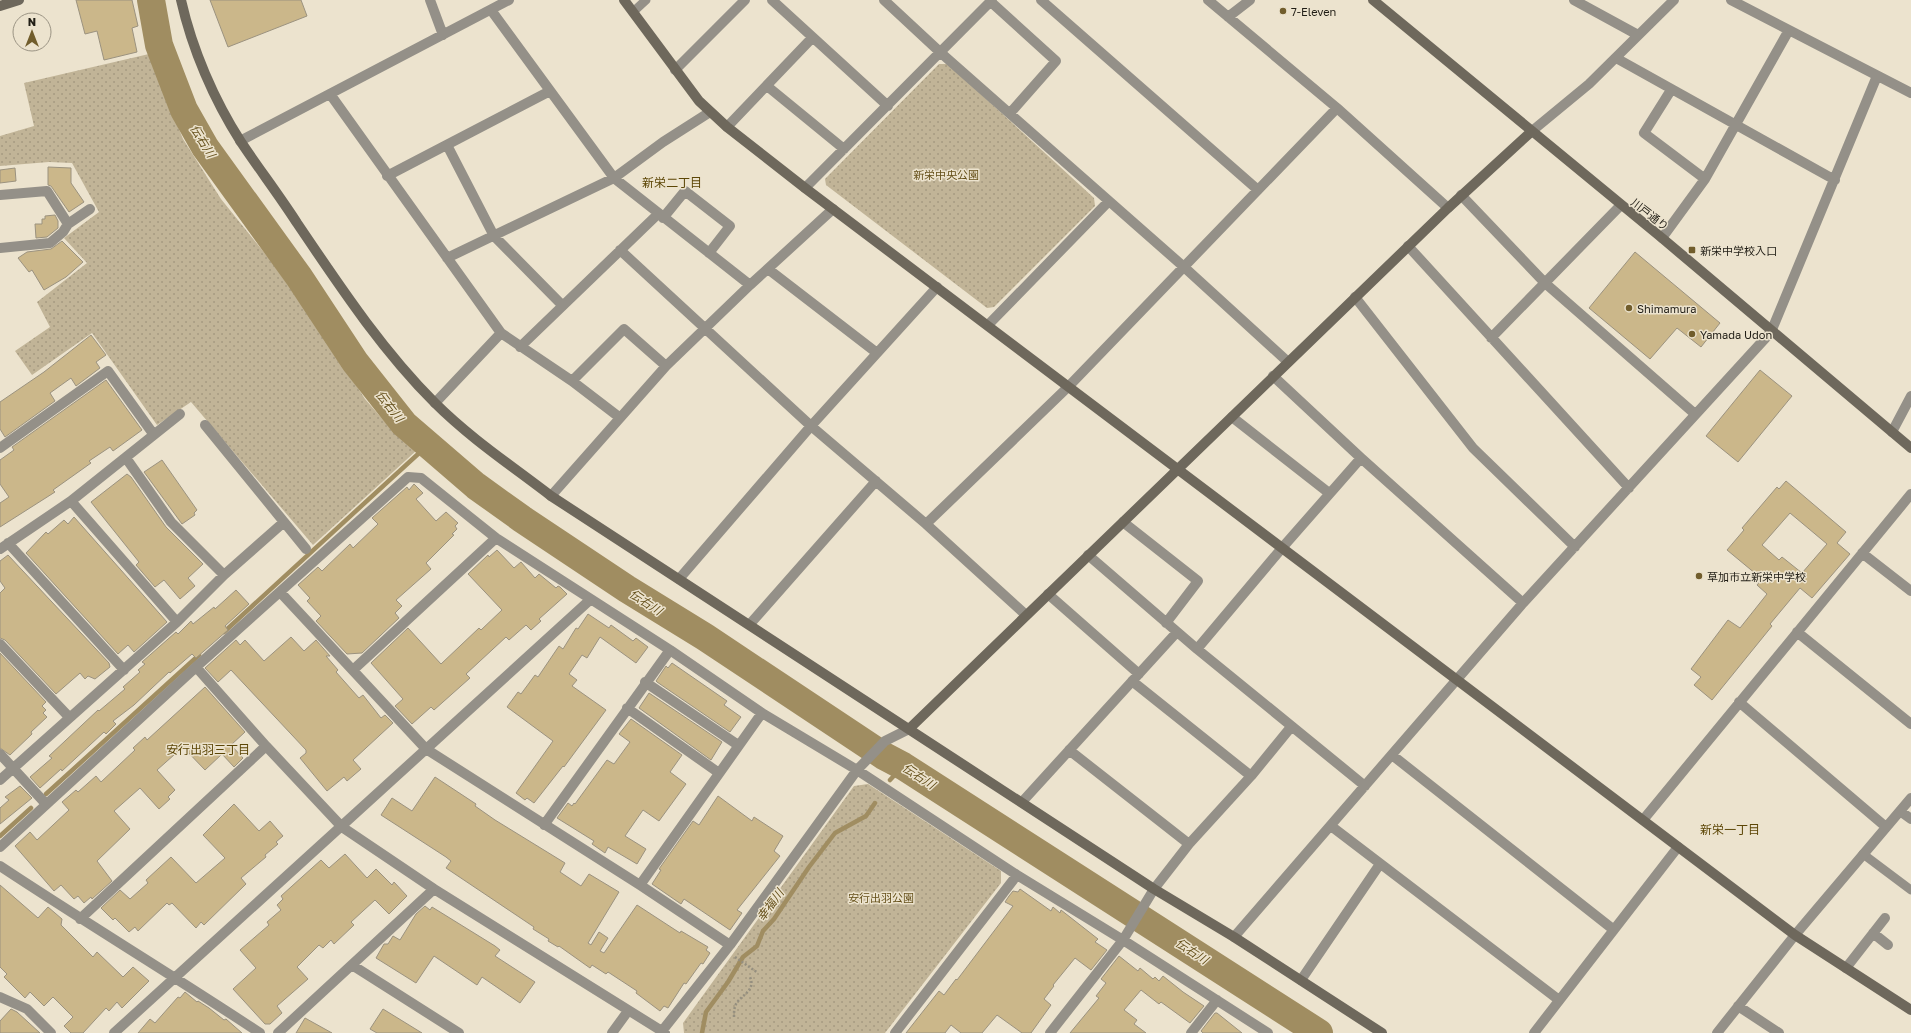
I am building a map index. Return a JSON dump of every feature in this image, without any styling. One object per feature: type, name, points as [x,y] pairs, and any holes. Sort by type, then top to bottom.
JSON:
[{"type":"street","points":[[0,6],[19,0]]},
{"type":"street","points":[[181,0],[191,36],[214,92],[240,141],[345,294],[393,357],[435,403],[463,429],[551,496],[750,624],[1154,890],[1234,937],[1382,1033]]},
{"type":"street","points":[[430,0],[443,35]]},
{"type":"street","points":[[240,141],[510,0]]},
{"type":"street","points":[[624,0],[699,101],[727,127],[937,288],[988,325],[1068,387],[1179,468],[1457,681],[1795,935],[1911,1010]]},
{"type":"street","points":[[675,70],[746,0]]},
{"type":"street","points":[[772,0],[888,106]]},
{"type":"street","points":[[884,0],[941,53],[1011,112],[1288,362]]},
{"type":"street","points":[[1041,0],[1258,190]]},
{"type":"street","points":[[1208,0],[1336,108],[1448,208]]},
{"type":"street","points":[[1228,17],[1250,0]]},
{"type":"street","name":"川戸通り","points":[[1373,0],[1532,131],[1620,206],[1662,238],[1771,332],[1911,448]]},
{"type":"street","points":[[1574,0],[1638,35]]},
{"type":"street","points":[[196,667],[266,746],[342,827],[434,888],[663,1032],[728,948],[858,770],[885,741],[908,729],[1461,195],[1532,131],[1570,101],[1616,58],[1674,0]]},
{"type":"street","points":[[1730,0],[1911,92]]},
{"type":"street","points":[[805,188],[992,1],[1056,61],[1011,112]]},
{"type":"street","points":[[491,10],[614,178],[750,285]]},
{"type":"street","points":[[1662,238],[1705,179],[1789,30]]},
{"type":"street","points":[[727,127],[812,38]]},
{"type":"street","points":[[1616,58],[1835,180]]},
{"type":"street","points":[[1234,937],[1523,604],[1771,332],[1877,76]]},
{"type":"street","points":[[767,86],[844,148]]},
{"type":"street","points":[[1671,90],[1644,133],[1705,179]]},
{"type":"street","points":[[387,176],[550,91]]},
{"type":"street","points":[[330,94],[387,176],[501,333],[572,381],[619,417]]},
{"type":"street","points":[[926,524],[1068,387],[1336,108]]},
{"type":"street","points":[[447,258],[614,178],[663,142],[710,112]]},
{"type":"street","points":[[447,145],[494,236],[562,305]]},
{"type":"street","points":[[0,195],[47,191],[68,224]]},
{"type":"street","points":[[520,347],[620,250],[661,216],[685,191],[730,226],[709,254]]},
{"type":"street","points":[[1461,195],[1545,283],[1695,414]]},
{"type":"street","points":[[988,325],[1109,201]]},
{"type":"street","points":[[1491,338],[1620,206]]},
{"type":"street","points":[[0,248],[50,242],[63,232],[68,224],[90,208]]},
{"type":"street","points":[[551,496],[619,417],[666,366],[750,285],[833,209]]},
{"type":"street","points":[[1408,246],[1629,488]]},
{"type":"street","points":[[620,250],[705,330],[811,426],[926,524],[1026,615]]},
{"type":"street","points":[[768,269],[877,353]]},
{"type":"street","points":[[679,579],[811,426],[937,288]]},
{"type":"street","points":[[1355,297],[1473,448],[1575,547]]},
{"type":"street","points":[[572,381],[624,329],[666,366]]},
{"type":"street","points":[[435,403],[501,333]]},
{"type":"street","points":[[0,448],[108,371],[154,435]]},
{"type":"street","points":[[1274,376],[1361,458],[1523,604]]},
{"type":"street","points":[[1892,432],[1911,396]]},
{"type":"street","points":[[124,670],[4,546],[70,501],[180,414]]},
{"type":"street","points":[[1232,417],[1329,493]]},
{"type":"street","points":[[205,425],[306,549]]},
{"type":"street","points":[[126,458],[171,522],[224,575]]},
{"type":"street","points":[[1197,649],[1329,493],[1361,458]]},
{"type":"street","points":[[0,847],[196,667],[408,477],[421,478],[496,538],[670,650],[762,713],[858,770],[1017,875],[1124,939],[1268,1033]]},
{"type":"street","points":[[750,624],[876,481]]},
{"type":"street","points":[[1643,820],[1911,494]]},
{"type":"street","points":[[70,501],[177,622]]},
{"type":"street","points":[[0,780],[177,622],[224,575],[284,522]]},
{"type":"street","points":[[1123,522],[1198,581],[1166,623]]},
{"type":"street","points":[[353,670],[496,538]]},
{"type":"street","points":[[1862,553],[1911,592]]},
{"type":"street","points":[[1088,555],[1166,623],[1290,727],[1365,786]]},
{"type":"street","points":[[280,592],[426,749],[640,886],[728,948]]},
{"type":"street","points":[[1048,594],[1135,678],[1251,776]]},
{"type":"street","points":[[114,1033],[591,599]]},
{"type":"street","points":[[1022,802],[1177,632]]},
{"type":"street","points":[[1797,632],[1911,724]]},
{"type":"street","points":[[0,644],[69,717]]},
{"type":"street","points":[[544,825],[670,650]]},
{"type":"street","points":[[646,682],[738,745]]},
{"type":"street","points":[[1739,702],[1886,827]]},
{"type":"street","points":[[627,708],[719,773]]},
{"type":"street","points":[[640,886],[762,713]]},
{"type":"street","points":[[1050,1033],[1124,939],[1154,890],[1190,844],[1251,776],[1290,727]]},
{"type":"street","points":[[80,919],[266,746]]},
{"type":"street","points":[[1070,750],[1190,844]]},
{"type":"street","points":[[0,754],[46,804]]},
{"type":"street","points":[[1392,755],[1614,930]]},
{"type":"street","points":[[1717,1033],[1795,935],[1911,798]]},
{"type":"street","points":[[1900,811],[1911,819]]},
{"type":"street","points":[[1331,826],[1559,1000]]},
{"type":"street","points":[[1534,1033],[1678,847]]},
{"type":"street","points":[[1301,980],[1380,864]]},
{"type":"street","points":[[0,866],[80,919],[177,977],[260,1033]]},
{"type":"street","points":[[895,1033],[1017,875]]},
{"type":"street","points":[[278,1033],[434,888]]},
{"type":"street","points":[[1846,968],[1885,918]]},
{"type":"street","points":[[1873,933],[1888,945]]},
{"type":"street","points":[[352,965],[458,1033]]},
{"type":"street","points":[[1191,1033],[1217,1000]]},
{"type":"street","points":[[2,1001],[27,1009],[51,1033]]},
{"type":"street","points":[[1738,1006],[1779,1033]]},
{"type":"street","points":[[612,1033],[628,1011]]},
{"type":"lane","points":[[633,12],[646,0]]},
{"type":"lane","points":[[1863,854],[1911,890]]},
{"type":"path","points":[[728,948],[758,973]]},
{"type":"path","points":[[734,1016],[734,1008],[737,1002],[752,985],[750,977]]},
{"type":"green space","points":[[149,54],[183,139],[221,199],[271,261],[323,334],[365,399],[391,429],[417,450],[313,545],[191,402],[157,425],[92,333],[32,375],[15,351],[50,327],[37,302],[87,263],[64,238],[99,212],[72,163],[49,162],[0,166],[0,136],[34,126],[24,83]]},
{"type":"green space","name":"新栄中央公園","points":[[939,64],[948,64],[1094,198],[1095,206],[994,307],[987,308],[826,185],[825,179]]},
{"type":"green space","name":"安行出羽公園","points":[[868,784],[1001,871],[1001,883],[885,1033],[684,1033],[683,1023],[854,786]]},
{"type":"building","points":[[76,0],[132,0],[138,26],[132,28],[137,52],[104,60],[97,31],[85,34]]},
{"type":"building","points":[[210,0],[301,0],[307,16],[228,47]]},
{"type":"building","points":[[48,167],[71,168],[71,183],[84,202],[69,212],[51,186],[48,185]]},
{"type":"building","points":[[15,168],[16,181],[0,183],[0,170]]},
{"type":"building","points":[[55,215],[58,221],[58,228],[47,237],[36,238],[35,224],[42,224],[42,219],[45,219],[45,216]]},
{"type":"building","points":[[62,241],[83,262],[66,277],[44,290],[32,270],[29,272],[18,258],[27,252],[51,249]]},
{"type":"building","points":[[1635,252],[1720,323],[1701,347],[1677,328],[1650,359],[1589,308]]},
{"type":"building","points":[[91,335],[106,355],[96,362],[100,368],[76,386],[71,378],[50,393],[55,401],[5,437],[0,429],[0,402],[44,372]]},
{"type":"building","points":[[1760,370],[1792,396],[1738,462],[1706,436]]},
{"type":"building","points":[[106,380],[142,430],[113,451],[110,447],[89,461],[91,463],[53,490],[55,492],[0,527],[0,503],[9,497],[0,484],[0,460],[14,450],[12,447]]},
{"type":"building","points":[[162,460],[197,510],[194,513],[195,515],[182,524],[144,472]]},
{"type":"building","points":[[127,474],[131,477],[166,527],[203,564],[188,578],[195,586],[180,599],[164,580],[155,587],[136,565],[139,562],[91,502]]},
{"type":"building","points":[[1786,481],[1846,532],[1837,543],[1850,554],[1812,598],[1800,588],[1770,624],[1772,626],[1712,700],[1694,685],[1701,677],[1691,669],[1728,620],[1740,628],[1767,594],[1757,585],[1762,579],[1727,550],[1744,530],[1742,528],[1777,487],[1779,489]],"holes":[[[1790,513],[1827,544],[1802,573],[1782,557],[1779,560],[1762,545]]]},
{"type":"building","points":[[414,484],[423,493],[416,499],[436,521],[446,512],[458,523],[455,526],[457,529],[452,534],[454,535],[426,563],[431,569],[396,600],[402,606],[395,613],[399,618],[362,653],[347,654],[316,621],[321,616],[307,601],[310,598],[298,585],[318,567],[322,571],[350,544],[353,548],[378,524],[372,518],[407,487],[409,490]]},
{"type":"building","points":[[74,517],[167,622],[134,652],[128,645],[118,654],[26,553],[46,532],[48,534],[64,520],[68,524]]},
{"type":"building","points":[[497,550],[514,568],[521,562],[535,578],[539,574],[556,588],[558,586],[560,587],[567,594],[539,619],[541,621],[531,630],[526,625],[509,640],[506,637],[466,674],[470,678],[434,710],[431,707],[412,724],[395,706],[403,699],[371,663],[408,628],[441,664],[479,628],[481,630],[502,610],[468,574],[488,555],[489,557]]},
{"type":"building","points":[[8,555],[109,663],[110,667],[95,679],[88,676],[85,679],[80,673],[56,694],[5,640],[0,638],[0,593],[5,588],[0,581],[0,561]]},
{"type":"building","points":[[236,590],[249,604],[225,626],[228,630],[196,658],[192,654],[170,673],[169,672],[134,705],[113,721],[116,724],[106,734],[104,732],[62,771],[61,769],[40,788],[30,777],[52,758],[49,756],[98,710],[99,711],[125,689],[123,687],[140,672],[138,670],[145,664],[142,662],[176,632],[178,634],[191,621],[193,624],[214,607],[215,609]]},
{"type":"building","points":[[588,614],[609,628],[611,625],[633,641],[636,638],[648,647],[636,663],[600,637],[587,658],[582,655],[569,674],[577,680],[572,686],[606,710],[564,767],[563,766],[534,803],[527,798],[525,800],[516,793],[553,741],[507,707],[518,692],[521,694],[535,675],[538,677],[559,646],[563,649],[576,628],[578,629]]},
{"type":"building","points":[[291,637],[304,651],[316,640],[330,656],[326,656],[338,670],[336,672],[359,698],[363,695],[381,718],[385,715],[393,723],[353,760],[361,769],[347,781],[344,777],[327,791],[300,758],[306,753],[306,750],[231,670],[218,682],[205,668],[236,640],[240,645],[245,640],[264,661]]},
{"type":"building","points":[[0,653],[46,702],[42,706],[46,710],[43,713],[47,717],[10,755],[0,748]]},
{"type":"building","points":[[672,663],[727,701],[724,705],[741,717],[730,732],[656,681],[666,666],[668,668]]},
{"type":"building","points":[[205,687],[245,732],[231,745],[243,758],[234,767],[222,754],[205,770],[183,747],[157,770],[175,790],[168,797],[170,799],[159,809],[140,788],[114,811],[130,829],[97,861],[112,881],[92,899],[91,897],[84,903],[78,896],[74,899],[61,885],[54,891],[15,846],[30,832],[37,840],[69,810],[62,802],[76,790],[78,792],[96,776],[101,782],[135,750],[133,748],[145,737],[147,740]]},
{"type":"building","points":[[649,693],[722,742],[711,760],[639,708]]},
{"type":"building","points":[[631,719],[682,755],[670,772],[686,784],[659,821],[643,810],[625,836],[646,849],[637,864],[608,847],[605,853],[592,844],[594,841],[557,818],[568,803],[572,806],[574,803],[575,804],[607,760],[614,764],[630,742],[619,734]]},
{"type":"building","points":[[435,777],[476,804],[475,806],[495,820],[565,863],[560,872],[581,886],[589,874],[619,892],[588,943],[591,945],[599,932],[608,938],[600,951],[604,953],[637,905],[680,933],[681,931],[708,947],[706,950],[710,953],[703,964],[701,963],[686,984],[684,983],[668,1008],[664,1006],[660,1011],[636,993],[637,991],[608,972],[606,974],[592,965],[590,968],[559,946],[558,947],[548,941],[549,939],[533,929],[534,927],[446,868],[451,861],[446,857],[381,815],[392,798],[412,811]]},
{"type":"building","points":[[20,786],[32,798],[0,824],[0,808],[9,800],[5,797]]},
{"type":"building","points":[[718,796],[752,821],[754,817],[783,836],[774,851],[780,856],[737,910],[742,913],[730,930],[684,899],[681,904],[652,884],[661,870],[659,869],[693,821],[699,825]]},
{"type":"building","points":[[234,804],[259,831],[270,821],[283,836],[276,842],[278,844],[265,855],[266,857],[241,878],[246,884],[204,925],[201,922],[196,928],[172,903],[169,905],[167,903],[138,931],[135,927],[129,932],[115,918],[113,920],[101,908],[120,890],[130,899],[148,883],[146,880],[171,857],[196,883],[225,858],[203,835]]},
{"type":"building","points":[[345,854],[367,878],[376,869],[392,885],[394,882],[407,896],[389,914],[375,900],[351,922],[354,925],[334,944],[331,940],[323,948],[319,945],[297,967],[308,979],[277,1006],[282,1013],[270,1024],[265,1024],[233,989],[256,968],[240,950],[269,925],[267,922],[281,910],[277,905],[283,899],[281,896],[321,860],[329,868]]},
{"type":"building","points":[[0,885],[38,918],[48,907],[62,919],[61,925],[93,957],[97,952],[123,977],[133,967],[149,981],[122,1008],[117,1002],[109,1011],[106,1008],[83,1033],[71,1033],[64,1026],[73,1017],[53,997],[44,1006],[30,992],[25,998],[4,977],[7,974],[0,967]]},
{"type":"building","points":[[1020,889],[1051,911],[1053,907],[1060,913],[1061,910],[1098,939],[1095,942],[1107,950],[1091,970],[1075,958],[1053,985],[1054,986],[1044,999],[1051,1005],[1031,1033],[1022,1033],[997,1015],[982,1033],[961,1033],[951,1025],[945,1033],[906,1033],[939,991],[944,995],[956,979],[957,980],[1013,906],[1005,902],[1009,896],[1013,891],[1018,892]]},
{"type":"building","points":[[425,906],[430,910],[432,907],[495,946],[500,950],[495,956],[535,982],[520,1003],[482,977],[477,985],[434,956],[416,983],[376,958],[384,944],[388,944],[393,936],[400,940],[416,914]]},
{"type":"building","points":[[1119,956],[1138,971],[1140,968],[1153,979],[1155,977],[1159,981],[1163,976],[1204,1006],[1190,1023],[1161,1002],[1159,1004],[1141,990],[1124,1010],[1137,1020],[1134,1024],[1146,1033],[1070,1033],[1099,998],[1096,996],[1106,983],[1101,979]]},
{"type":"building","points":[[185,992],[224,1020],[226,1019],[242,1033],[138,1033],[150,1019],[155,1023],[178,997],[180,998]]},
{"type":"building","points":[[11,1009],[17,1012],[40,1033],[0,1033],[0,1021]]},
{"type":"building","points":[[383,1009],[422,1033],[377,1033],[370,1029]]},
{"type":"building","points":[[1215,1013],[1242,1033],[1203,1033],[1201,1031]]},
{"type":"building","points":[[305,1018],[332,1033],[296,1033]]},
{"type":"waterway","name":"伝右川","points":[[151,0],[159,45],[184,110],[205,147],[299,277],[355,362],[404,424],[476,486],[522,519],[627,589],[705,637],[884,756],[903,766],[1319,1033]]},
{"type":"waterway","points":[[224,632],[429,444]]},
{"type":"waterway","points":[[46,794],[199,655]]},
{"type":"waterway","name":"幸福川","points":[[890,780],[903,766]]},
{"type":"waterway","name":"幸福川","points":[[702,1033],[706,1012],[728,982],[743,957],[757,946],[763,931],[774,919],[809,867],[835,833],[866,816],[875,803]]},
{"type":"waterway","points":[[0,836],[31,808]]},
{"type":"place","name":"7-Eleven","points":[[1283,11]]},
{"type":"place","name":"新栄中学校入口","points":[[1692,250]]},
{"type":"place","name":"Shimamura","points":[[1629,308]]},
{"type":"place","name":"Yamada Udon","points":[[1692,334]]},
{"type":"place","name":"草加市立新栄中学校","points":[[1699,576]]},
{"type":"district","name":"新栄二丁目","points":[[672,182]]},
{"type":"district","name":"安行出羽三丁目","points":[[208,749]]},
{"type":"district","name":"新栄一丁目","points":[[1730,829]]}]
